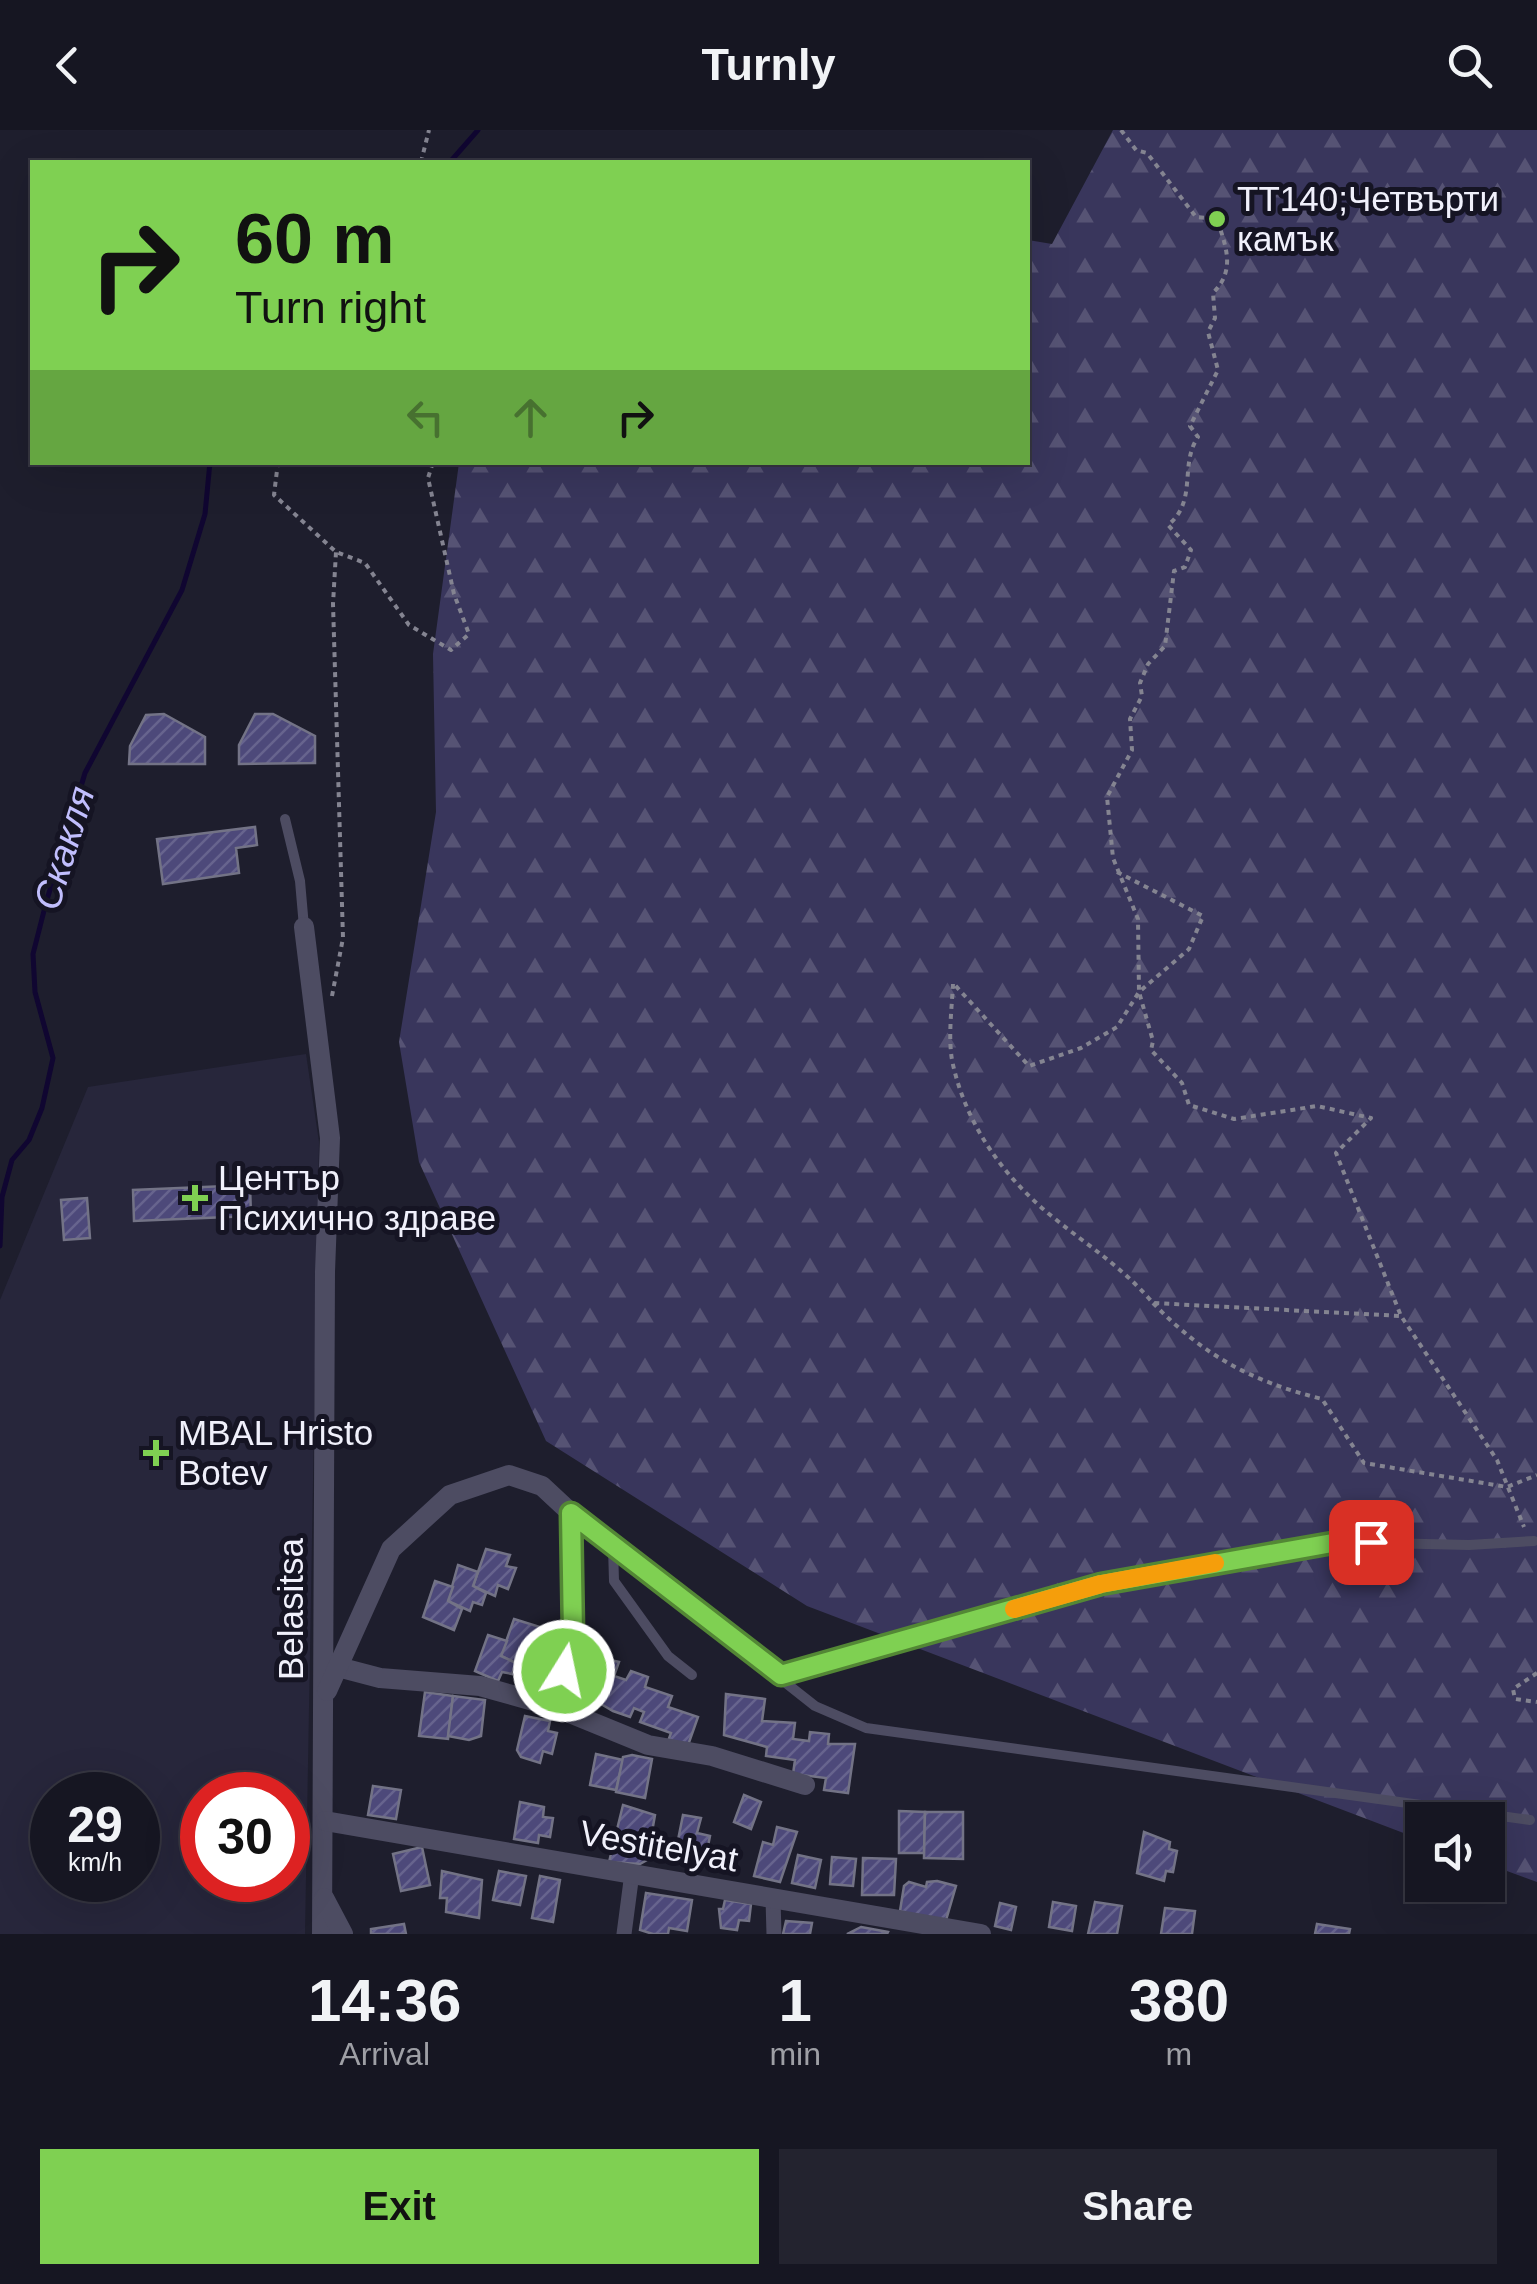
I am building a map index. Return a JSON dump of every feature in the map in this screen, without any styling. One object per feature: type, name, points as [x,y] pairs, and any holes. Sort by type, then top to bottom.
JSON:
[{"type":"street","name":"Belasitsa","points":[[304,927],[330,1138],[322,1934]]},
{"type":"street","points":[[324,1700],[391,1549],[450,1494],[510,1476],[542,1486],[571,1513],[573,1634],[555,1707]]},
{"type":"street","points":[[338,1667],[380,1678],[480,1686],[555,1707],[648,1745],[712,1756],[805,1786]]},
{"type":"street","name":"Vestitelyat","points":[[325,1822],[632,1873],[914,1929],[981,1934]]},
{"type":"street","points":[[624,1934],[632,1873]]},
{"type":"street","points":[[322,1896],[344,1934]]},
{"type":"street","points":[[773,1899],[774,1934]]},
{"type":"lane","points":[[285,819],[300,881],[304,927]]},
{"type":"lane","points":[[571,1513],[781,1675],[815,1706],[866,1728],[1530,1820]]},
{"type":"lane","points":[[781,1675],[1101,1584],[1338,1542],[1469,1545],[1534,1541]]},
{"type":"lane","points":[[612,1547],[614,1581],[668,1656],[692,1675]]},
{"type":"path","points":[[422,160],[429,130]]},
{"type":"path","points":[[1121,130],[1136,150],[1147,153],[1196,217],[1217,219],[1230,264],[1222,284],[1213,293],[1215,318],[1208,332],[1218,370],[1190,426],[1198,437],[1191,447],[1189,492],[1178,517],[1168,525],[1191,550],[1185,567],[1174,572],[1166,646],[1148,664],[1140,682],[1142,696],[1130,720],[1132,750],[1107,797],[1117,872],[1138,920],[1139,992],[1153,1041],[1151,1050],[1182,1083],[1190,1106],[1234,1119],[1316,1106],[1371,1118],[1336,1153],[1402,1316],[1497,1460],[1534,1541]]},
{"type":"path","points":[[278,465],[274,495],[336,552],[364,563],[409,625],[451,650],[469,634],[454,594],[428,478],[432,465]]},
{"type":"path","points":[[330,1006],[343,938],[336,552]]},
{"type":"path","points":[[1117,872],[1203,916],[1189,949],[1139,992],[1117,1027],[1081,1048],[1029,1066],[952,983],[951,1056],[966,1109],[1006,1174],[1054,1218],[1120,1265],[1188,1340],[1263,1384],[1322,1399],[1364,1463],[1507,1487],[1537,1475]]},
{"type":"path","points":[[1153,1303],[1402,1316]]},
{"type":"path","points":[[1537,1673],[1513,1689],[1516,1700],[1537,1702]]},
{"type":"shaded area","name":"MBAL Hristo Botev","points":[[306,1054],[319,1142],[308,1772],[180,1772],[180,1902],[306,1902],[305,1934],[0,1934],[0,1300],[88,1087]]},
{"type":"green space","points":[[1113,130],[1537,130],[1537,1882],[1505,1870],[1505,1802],[1405,1802],[1405,1834],[807,1606],[546,1441],[419,1162],[399,1042],[436,812],[433,654],[459,465],[1030,465],[1030,240],[1052,244]]},
{"type":"building","points":[[164,714],[205,737],[205,764],[129,764],[130,746],[146,715]]},
{"type":"building","points":[[255,714],[273,714],[315,736],[315,763],[239,764],[239,745]]},
{"type":"building","points":[[255,827],[257,845],[236,848],[239,873],[163,884],[157,839]]},
{"type":"building","points":[[250,1185],[251,1216],[134,1221],[133,1190]]},
{"type":"building","points":[[87,1198],[90,1238],[64,1240],[61,1200]]},
{"type":"building","points":[[486,1549],[510,1555],[506,1566],[516,1568],[508,1589],[498,1585],[495,1596],[473,1586]]},
{"type":"building","points":[[458,1565],[478,1572],[473,1586],[486,1593],[482,1605],[473,1602],[470,1611],[448,1601]]},
{"type":"building","points":[[435,1581],[453,1587],[448,1601],[462,1609],[454,1630],[423,1617]]},
{"type":"building","points":[[514,1619],[540,1627],[535,1640],[543,1642],[537,1658],[526,1656],[523,1666],[501,1656]]},
{"type":"building","points":[[488,1635],[507,1641],[501,1656],[516,1663],[512,1674],[502,1672],[498,1681],[475,1671]]},
{"type":"building","points":[[584,1654],[619,1662],[614,1676],[626,1680],[631,1671],[648,1677],[645,1687],[672,1696],[668,1707],[698,1717],[686,1751],[667,1744],[671,1733],[640,1722],[644,1712],[634,1708],[630,1717],[613,1711],[601,1704],[603,1698],[587,1691],[591,1681],[576,1676]]},
{"type":"building","points":[[425,1692],[453,1696],[448,1739],[419,1736]]},
{"type":"building","points":[[726,1694],[765,1699],[762,1721],[795,1723],[793,1739],[809,1741],[810,1732],[829,1734],[828,1744],[855,1744],[848,1793],[824,1790],[826,1778],[793,1774],[795,1760],[766,1756],[767,1747],[724,1735]]},
{"type":"building","points":[[453,1696],[485,1700],[481,1736],[469,1740],[448,1736]]},
{"type":"building","points":[[525,1716],[550,1721],[548,1731],[557,1733],[552,1754],[543,1751],[540,1763],[521,1757],[517,1750]]},
{"type":"building","points":[[596,1754],[623,1760],[616,1790],[590,1785]]},
{"type":"building","points":[[623,1757],[652,1759],[645,1798],[616,1792]]},
{"type":"building","points":[[373,1786],[401,1790],[396,1819],[368,1815]]},
{"type":"building","points":[[744,1795],[761,1802],[751,1829],[734,1822]]},
{"type":"building","points":[[520,1802],[544,1807],[543,1817],[553,1818],[550,1837],[539,1835],[538,1843],[514,1839]]},
{"type":"building","points":[[623,1805],[655,1815],[647,1860],[640,1864],[609,1862]]},
{"type":"building","points":[[899,1811],[925,1812],[924,1853],[899,1853]]},
{"type":"building","points":[[925,1812],[963,1812],[963,1859],[924,1858]]},
{"type":"building","points":[[683,1815],[701,1818],[697,1833],[710,1836],[705,1861],[675,1855]]},
{"type":"building","points":[[777,1827],[797,1832],[780,1882],[754,1876],[763,1842],[773,1845]]},
{"type":"building","points":[[1144,1832],[1170,1842],[1169,1849],[1177,1851],[1173,1872],[1166,1871],[1164,1881],[1137,1873]]},
{"type":"building","points":[[422,1847],[430,1885],[401,1891],[393,1854]]},
{"type":"building","points":[[798,1855],[821,1860],[815,1888],[792,1883]]},
{"type":"building","points":[[832,1857],[856,1859],[853,1886],[830,1884]]},
{"type":"building","points":[[863,1858],[896,1859],[894,1895],[862,1895]]},
{"type":"building","points":[[442,1871],[482,1880],[479,1918],[446,1912],[447,1898],[440,1898]]},
{"type":"building","points":[[499,1871],[526,1876],[520,1905],[493,1900]]},
{"type":"building","points":[[540,1876],[560,1880],[553,1922],[532,1918]]},
{"type":"building","points":[[909,1882],[926,1887],[927,1882],[956,1886],[944,1927],[900,1911],[904,1886]]},
{"type":"building","points":[[646,1893],[692,1900],[687,1931],[669,1928],[668,1934],[653,1934],[640,1930]]},
{"type":"building","points":[[725,1900],[751,1904],[749,1921],[739,1920],[737,1930],[721,1928],[719,1909],[723,1909]]},
{"type":"building","points":[[1053,1902],[1076,1906],[1072,1931],[1049,1927]]},
{"type":"building","points":[[1095,1902],[1122,1906],[1117,1934],[1088,1934]]},
{"type":"building","points":[[1000,1903],[1016,1907],[1011,1930],[995,1926]]},
{"type":"building","points":[[1165,1908],[1195,1911],[1192,1934],[1161,1934]]},
{"type":"building","points":[[786,1921],[812,1923],[810,1934],[783,1934]]},
{"type":"building","points":[[404,1924],[406,1934],[371,1934],[371,1929]]},
{"type":"building","points":[[1317,1924],[1350,1929],[1349,1934],[1315,1934]]},
{"type":"building","points":[[861,1927],[888,1932],[847,1934]]},
{"type":"waterway","name":"Скакля","points":[[452,160],[478,130]]},
{"type":"waterway","name":"Скакля","points":[[0,1246],[2,1197],[12,1160],[29,1140],[42,1108],[53,1058],[35,992],[33,954],[46,903],[85,773],[182,590],[205,514],[210,465]]},
{"type":"slow traffic","points":[[1014,1609],[1101,1584],[1215,1563]]},
{"type":"place","name":"TT140;Четвърти камък","points":[[1217,219]]},
{"type":"place","name":"Център Психично здраве","points":[[195,1198]]},
{"type":"place","name":"MBAL Hristo Botev","points":[[156,1453]]},
{"type":"route","points":[[564,1671],[573,1634],[571,1513],[781,1675],[1101,1584],[1338,1542],[1371,1542]]}]
